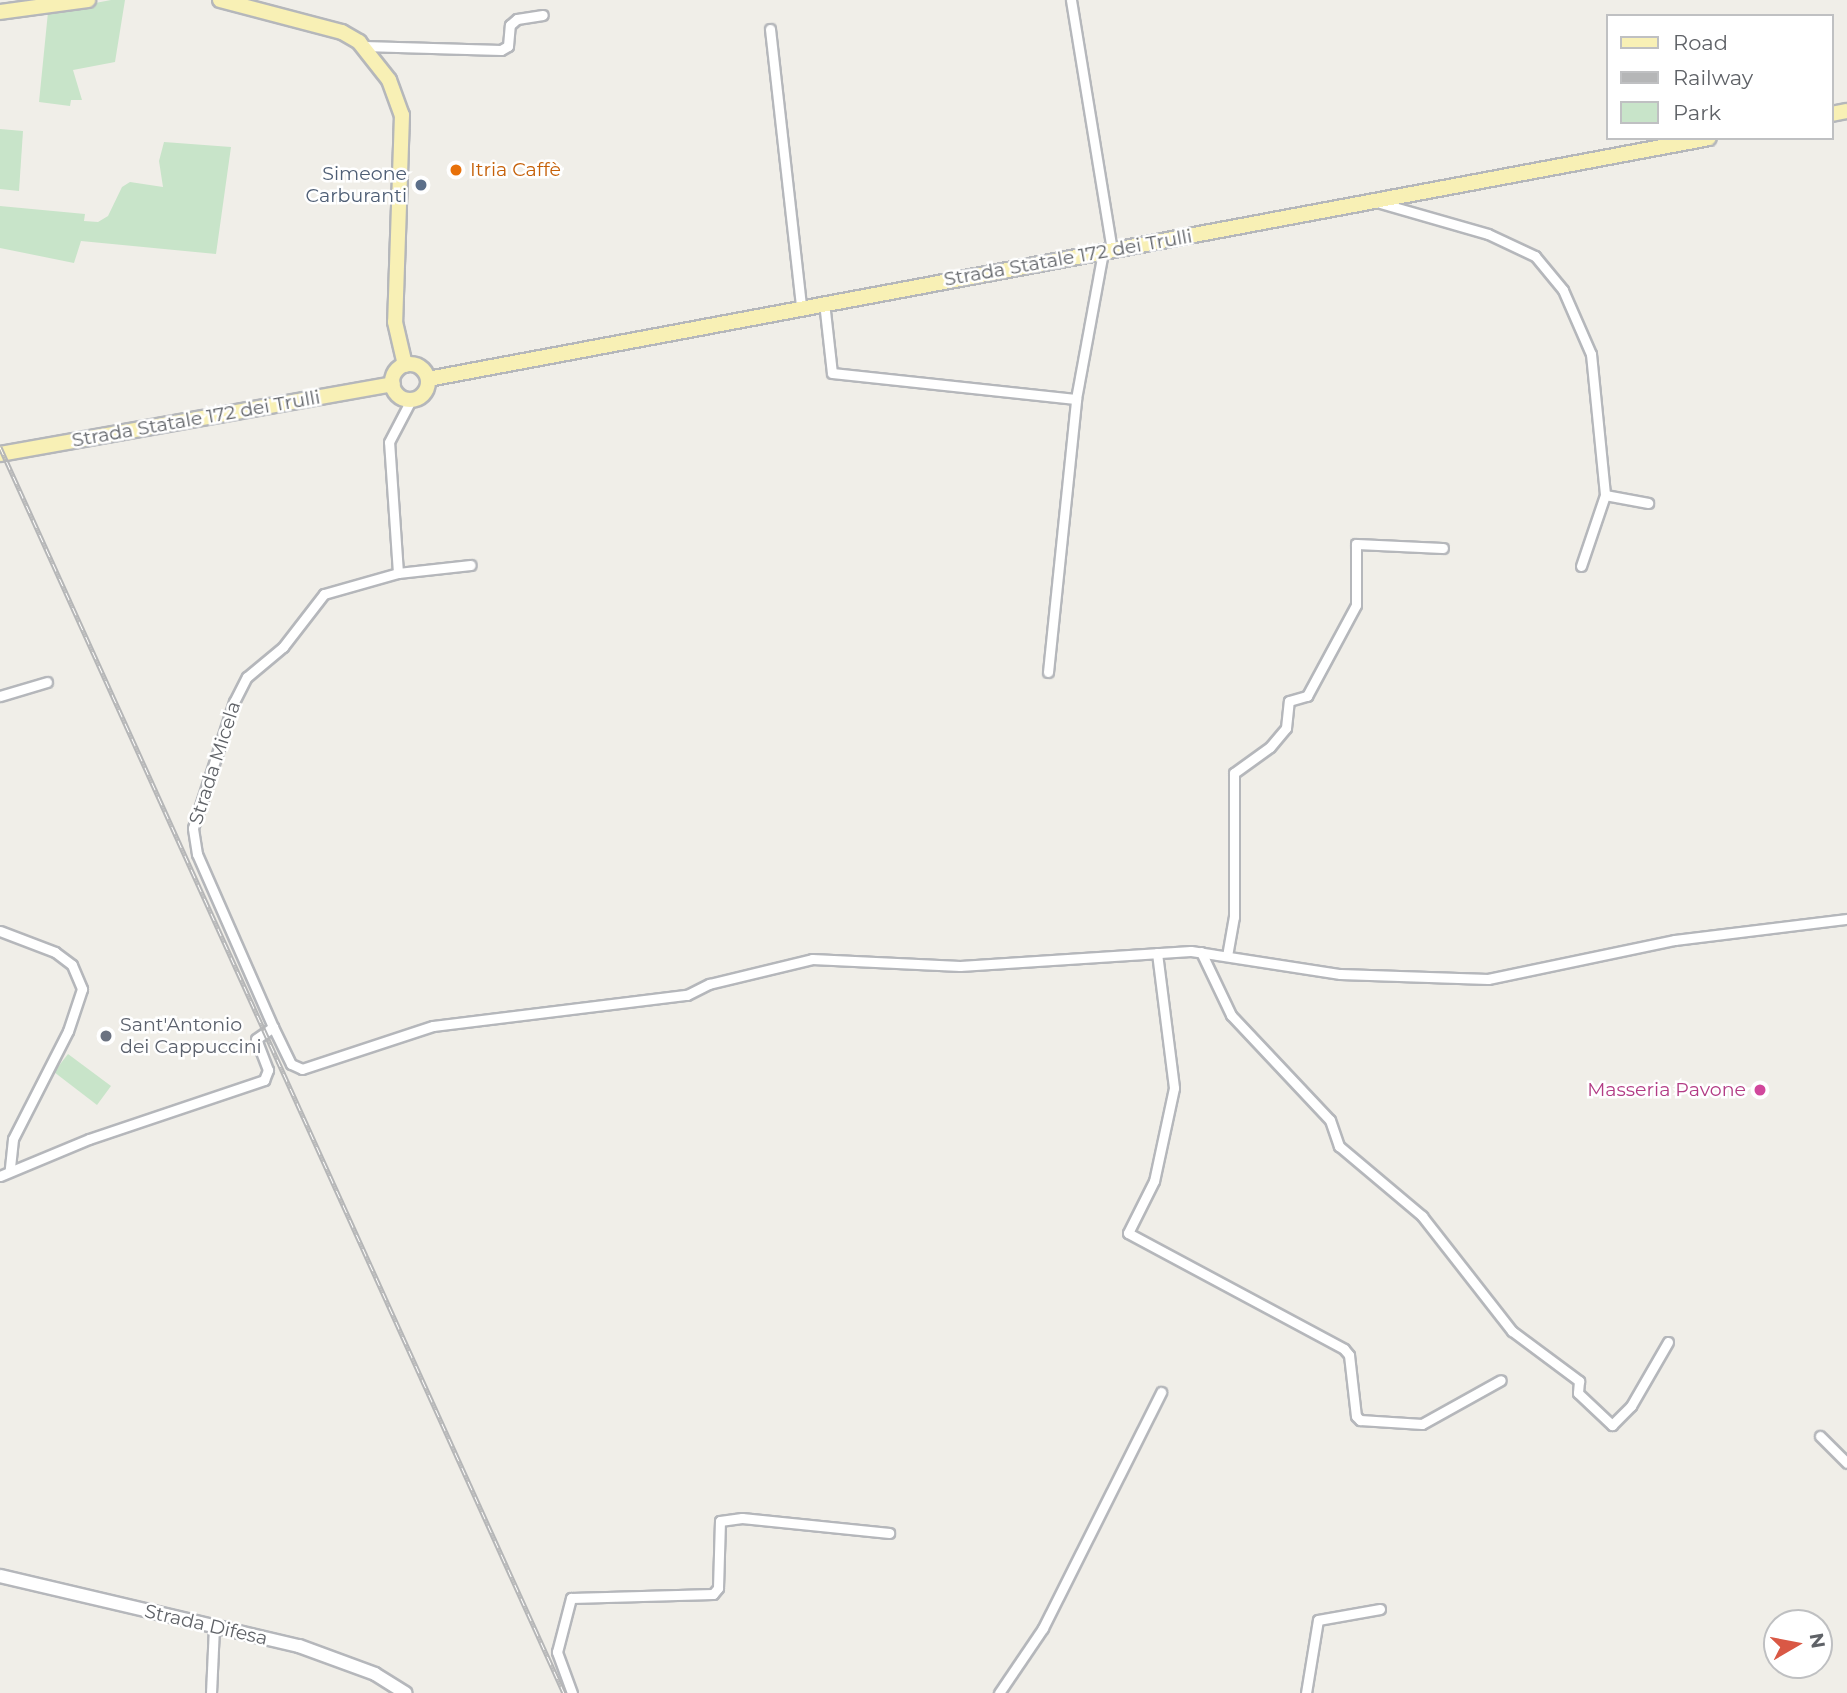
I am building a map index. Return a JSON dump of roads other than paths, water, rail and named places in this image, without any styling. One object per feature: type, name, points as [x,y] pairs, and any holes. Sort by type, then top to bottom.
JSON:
[{"type":"main road","points":[[0,12],[88,0]]},
{"type":"main road","points":[[220,0],[327,26],[363,46],[389,80],[402,115],[395,322],[405,365]]},
{"type":"main road","name":"Strada Statale 172 dei Trulli","points":[[428,379],[801,306],[1380,203],[1699,140]]},
{"type":"main road","points":[[405,365],[420,367],[428,379],[422,396],[411,400],[397,394],[393,384],[395,372],[405,365]]},
{"type":"main road","name":"Strada Statale 172 dei Trulli","points":[[0,454],[393,384]]},
{"type":"street","points":[[1048,672],[1076,399],[1107,251],[1071,0]]},
{"type":"street","points":[[363,46],[501,50],[509,46],[510,24],[517,19],[543,15]]},
{"type":"street","points":[[771,29],[801,306]]},
{"type":"street","points":[[1380,203],[1488,234],[1535,256],[1563,290],[1591,354],[1605,495],[1581,566]]},
{"type":"street","points":[[824,302],[832,373],[1076,399]]},
{"type":"street","points":[[398,573],[389,442],[411,400]]},
{"type":"street","points":[[1605,495],[1648,503]]},
{"type":"street","points":[[1227,956],[1234,917],[1234,773],[1270,747],[1286,728],[1289,701],[1307,696],[1356,605],[1356,544],[1443,548]]},
{"type":"street","name":"Strada Micela","points":[[471,565],[398,573],[324,594],[284,647],[247,677],[196,813],[192,839],[197,854],[291,1065],[302,1069],[433,1026],[687,995],[709,984],[811,958],[960,967],[1201,952],[1340,974],[1488,979],[1675,940],[1847,919]]},
{"type":"street","points":[[0,696],[47,681]]},
{"type":"street","points":[[0,931],[55,952],[72,965],[82,989],[68,1031],[13,1139],[10,1170]]},
{"type":"street","points":[[1201,952],[1231,1015],[1330,1120],[1339,1146],[1422,1216],[1512,1331],[1579,1381],[1578,1393],[1612,1425],[1631,1406],[1668,1342]]},
{"type":"street","points":[[1157,953],[1174,1088],[1154,1181],[1128,1233],[1344,1349],[1349,1355],[1356,1416],[1360,1420],[1422,1424],[1501,1380]]},
{"type":"street","points":[[0,1176],[10,1170],[264,1080],[268,1070],[256,1039],[274,1027]]},
{"type":"street","points":[[999,1693],[1042,1628],[1161,1392]]},
{"type":"street","points":[[1820,1436],[1847,1463]]},
{"type":"street","points":[[572,1693],[557,1652],[571,1598],[713,1594],[718,1588],[720,1521],[742,1518],[889,1533]]},
{"type":"street","name":"Strada Difesa","points":[[0,1576],[299,1646],[375,1674],[405,1693]]},
{"type":"street","points":[[1306,1693],[1318,1620],[1380,1609]]},
{"type":"street","points":[[211,1693],[215,1628]]},
{"type":"railway","points":[[0,447],[564,1693]]},
{"type":"place","name":"Itria Caffè","points":[[456,170]]},
{"type":"place","name":"Simeone Carburanti","points":[[421,185]]},
{"type":"place","name":"Sant'Antonio dei Cappuccini","points":[[106,1036]]},
{"type":"place","name":"Masseria Pavone","points":[[1760,1090]]}]
